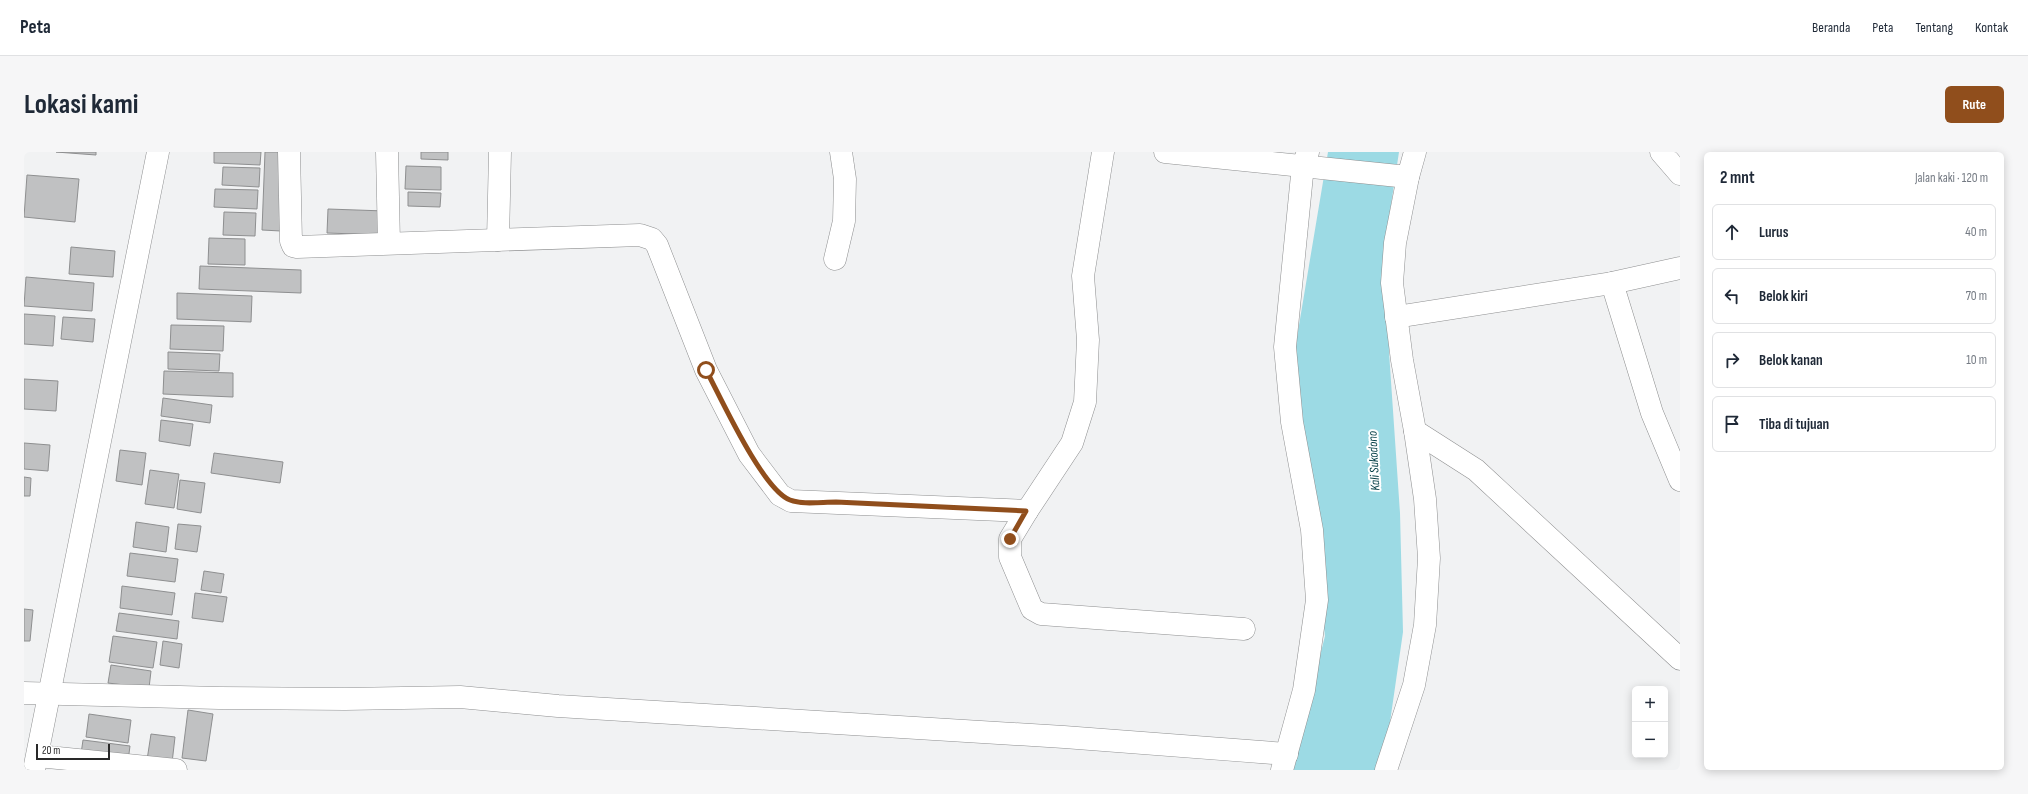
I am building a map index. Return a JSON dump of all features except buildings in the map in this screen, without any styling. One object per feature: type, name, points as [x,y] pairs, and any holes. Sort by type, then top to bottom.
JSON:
[{"type":"street","points":[[158,152],[36,763],[176,770]]},
{"type":"street","points":[[289,152],[291,241],[293,246],[640,235],[652,239],[657,245],[706,370],[746,447],[780,495],[786,498],[805,502],[836,502],[1026,511]]},
{"type":"street","points":[[387,152],[389,243]]},
{"type":"street","points":[[498,240],[500,152]]},
{"type":"street","points":[[835,259],[844,221],[844,179],[841,152]]},
{"type":"street","points":[[1103,152],[1084,276],[1088,340],[1085,402],[1072,443],[1026,511],[1010,539],[1010,557],[1032,609],[1041,614],[1244,629]]},
{"type":"street","points":[[1165,152],[1308,161],[1404,177]]},
{"type":"street","points":[[1386,770],[1414,685],[1425,625],[1429,558],[1425,500],[1392,283],[1394,250],[1404,177],[1415,152]]},
{"type":"street","points":[[1661,152],[1680,174]]},
{"type":"street","points":[[24,693],[345,699],[460,696],[558,706],[1064,737],[1284,762],[1304,690],[1317,600],[1312,530],[1292,422],[1285,347],[1308,161]]},
{"type":"street","points":[[1396,317],[1612,283],[1680,268]]},
{"type":"street","points":[[1612,283],[1652,413],[1680,480]]},
{"type":"street","points":[[1415,431],[1476,470],[1680,659]]},
{"type":"water","name":"Kali Sukodono","points":[[1328,152],[1399,152],[1388,225],[1389,352],[1400,513],[1403,632],[1389,729],[1375,770],[1291,770],[1325,636],[1293,361]]},
{"type":"route","points":[[706,370],[750,454],[780,495],[791,501],[805,502],[836,502],[1026,511],[1010,539]]}]
